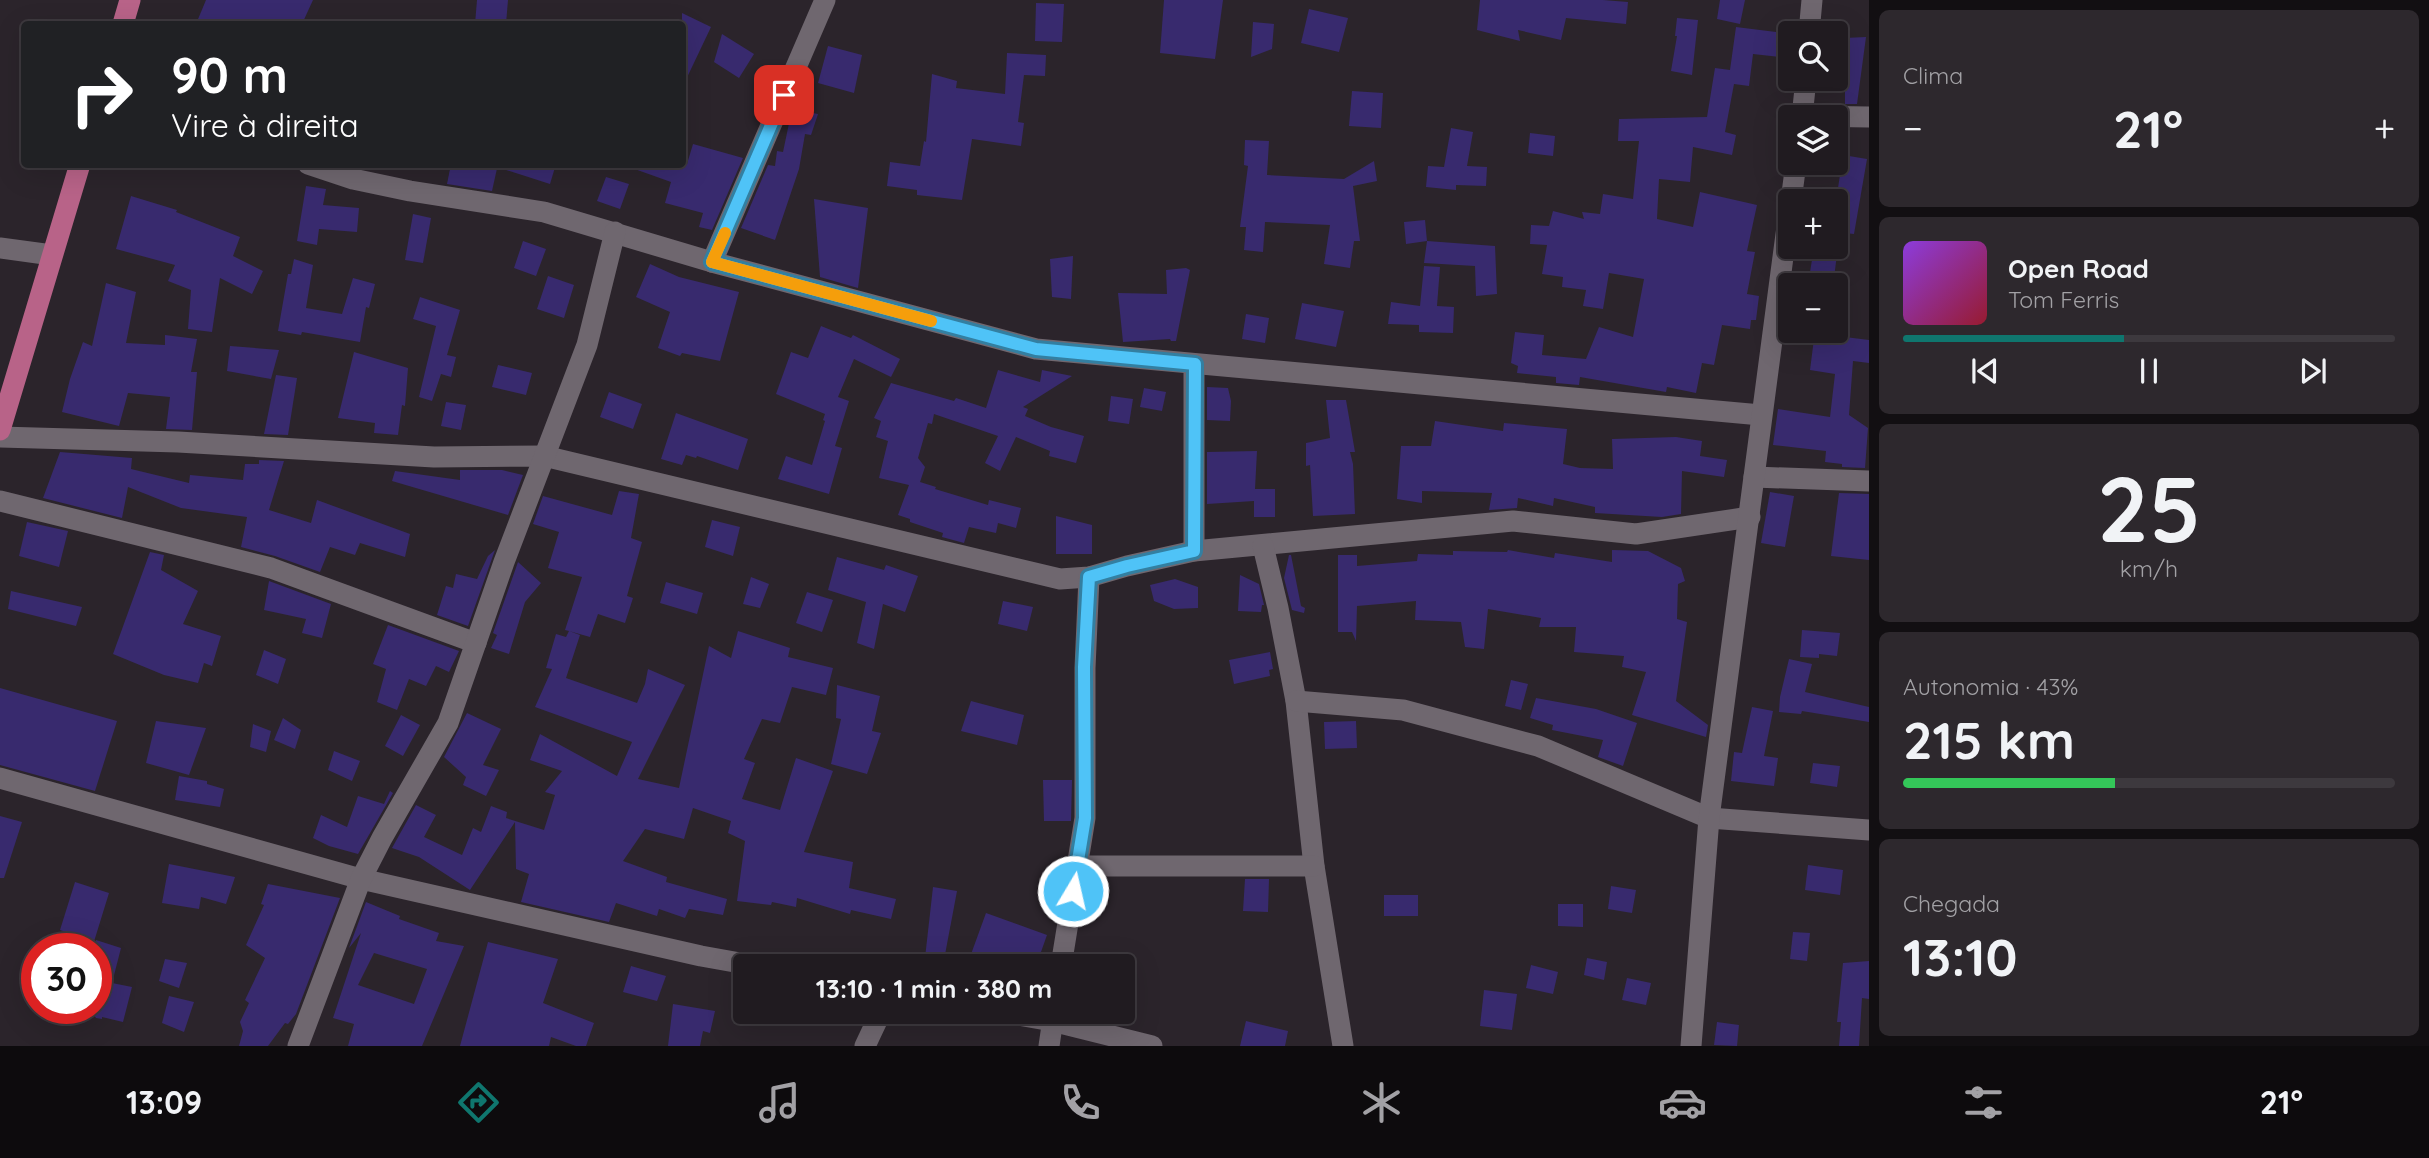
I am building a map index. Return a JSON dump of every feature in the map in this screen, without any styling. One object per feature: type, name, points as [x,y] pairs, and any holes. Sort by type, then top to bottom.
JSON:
[{"type":"main road","points":[[123,21],[130,0]]},
{"type":"main road","points":[[0,430],[79,168]]},
{"type":"street","points":[[712,262],[825,0]]},
{"type":"street","points":[[1810,21],[1812,0]]},
{"type":"street","points":[[1848,117],[1869,117]]},
{"type":"street","points":[[320,168],[353,179],[410,191],[544,212],[712,262],[1036,349],[1761,415]]},
{"type":"street","points":[[298,1046],[361,879],[447,723],[587,345],[615,232]]},
{"type":"street","points":[[0,248],[52,255]]},
{"type":"street","points":[[1691,1046],[1709,818],[1783,259]]},
{"type":"street","points":[[1194,551],[1195,364]]},
{"type":"street","points":[[0,437],[178,442],[435,457],[544,456],[1060,579],[1089,577],[1194,551],[1513,521],[1636,534],[1750,517]]},
{"type":"street","points":[[1754,477],[1869,481]]},
{"type":"street","points":[[0,501],[271,568],[476,643]]},
{"type":"street","points":[[1263,546],[1296,701],[1314,866],[1343,1046]]},
{"type":"street","points":[[1063,954],[1085,818],[1084,667],[1089,577]]},
{"type":"street","points":[[1296,701],[1403,710],[1538,746],[1709,818],[1869,830]]},
{"type":"street","points":[[0,778],[361,879],[733,962]]},
{"type":"street","points":[[1077,866],[1314,866]]},
{"type":"street","points":[[865,1046],[875,1024]]},
{"type":"street","points":[[1049,1046],[1052,1024]]},
{"type":"street","points":[[1079,1024],[1152,1046]]},
{"type":"building","points":[[206,0],[313,0],[303,21],[197,21]]},
{"type":"building","points":[[477,0],[508,0],[506,21],[475,21]]},
{"type":"building","points":[[1164,0],[1223,0],[1215,59],[1160,53]]},
{"type":"building","points":[[1480,0],[1628,2],[1626,24],[1566,18],[1561,40],[1518,30],[1520,41],[1477,30]]},
{"type":"building","points":[[1720,0],[1745,0],[1740,24],[1717,19]]},
{"type":"building","points":[[1036,3],[1064,4],[1062,42],[1035,41]]},
{"type":"building","points":[[1309,9],[1348,18],[1339,52],[1301,43]]},
{"type":"building","points":[[682,13],[711,27],[686,80],[686,21],[682,21]]},
{"type":"building","points":[[1677,18],[1698,20],[1692,75],[1671,71]]},
{"type":"building","points":[[1253,22],[1274,24],[1272,49],[1251,57]]},
{"type":"building","points":[[1736,27],[1778,32],[1778,57],[1753,54],[1749,86],[1734,84],[1725,132],[1736,135],[1732,155],[1693,147],[1690,182],[1659,179],[1657,219],[1693,227],[1700,192],[1757,205],[1747,251],[1755,252],[1747,294],[1759,296],[1756,320],[1751,320],[1750,329],[1722,325],[1714,365],[1702,363],[1696,393],[1667,387],[1666,392],[1580,377],[1579,385],[1556,383],[1556,377],[1517,373],[1518,366],[1511,363],[1515,332],[1544,335],[1542,355],[1586,359],[1599,327],[1633,337],[1644,279],[1609,273],[1603,309],[1583,306],[1586,290],[1562,287],[1563,277],[1542,274],[1547,245],[1530,244],[1531,225],[1549,226],[1553,211],[1584,219],[1582,212],[1600,214],[1603,194],[1633,199],[1639,141],[1618,141],[1619,119],[1707,117],[1715,68],[1730,70]]},
{"type":"building","points":[[722,34],[754,54],[739,78],[714,62]]},
{"type":"building","points":[[1866,37],[1857,104],[1845,104],[1845,91],[1848,91],[1848,38]]},
{"type":"building","points":[[828,46],[862,55],[854,93],[818,83]]},
{"type":"building","points":[[1007,53],[1046,55],[1045,76],[1024,75],[1018,122],[1024,123],[1021,146],[972,139],[962,200],[917,195],[917,190],[887,186],[890,162],[920,166],[924,141],[926,142],[932,74],[957,81],[956,88],[1005,94]]},
{"type":"building","points":[[1352,91],[1383,93],[1381,128],[1349,126]]},
{"type":"building","points":[[792,109],[818,114],[811,135],[805,134],[799,169],[775,240],[741,228],[768,165],[775,166],[777,151],[783,152]]},
{"type":"building","points":[[1451,128],[1473,132],[1467,166],[1487,167],[1486,186],[1456,185],[1456,190],[1426,187],[1428,166],[1444,167]]},
{"type":"building","points":[[1530,133],[1555,136],[1553,156],[1528,153]]},
{"type":"building","points":[[1245,140],[1269,141],[1267,175],[1344,179],[1374,161],[1377,181],[1353,186],[1360,241],[1354,241],[1350,268],[1324,264],[1330,225],[1265,222],[1263,252],[1244,250],[1246,227],[1240,227],[1248,166],[1244,165]]},
{"type":"building","points":[[693,144],[743,158],[712,230],[699,227],[703,213],[665,203],[671,182],[632,168],[686,168]]},
{"type":"building","points":[[1848,156],[1867,159],[1854,234],[1848,233],[1848,189],[1836,189],[1840,175],[1848,175]]},
{"type":"building","points":[[450,168],[497,168],[492,191],[447,184]]},
{"type":"building","points":[[500,168],[555,168],[550,184]]},
{"type":"building","points":[[606,177],[629,184],[620,209],[597,201]]},
{"type":"building","points":[[306,186],[326,189],[323,205],[359,208],[357,232],[319,229],[317,245],[297,241]]},
{"type":"building","points":[[131,196],[177,210],[176,212],[240,237],[233,256],[263,271],[252,294],[220,278],[212,332],[188,329],[191,290],[168,281],[175,265],[116,249]]},
{"type":"building","points":[[814,199],[868,208],[858,288],[820,277]]},
{"type":"building","points":[[413,214],[431,218],[423,263],[405,260]]},
{"type":"building","points":[[1425,220],[1427,241],[1406,244],[1404,222]]},
{"type":"building","points":[[523,241],[546,249],[536,276],[514,268]]},
{"type":"building","points":[[1427,241],[1495,246],[1497,294],[1476,296],[1475,266],[1424,263]]},
{"type":"building","points":[[1073,256],[1071,299],[1052,297],[1050,259]]},
{"type":"building","points":[[294,259],[313,265],[306,308],[342,314],[353,278],[375,284],[369,308],[366,307],[360,342],[302,332],[301,335],[278,331],[288,274],[291,274]]},
{"type":"building","points":[[1812,259],[1836,259],[1835,273],[1810,273]]},
{"type":"building","points":[[650,264],[679,277],[739,292],[720,361],[682,353],[680,356],[658,348],[670,312],[636,297]]},
{"type":"building","points":[[1424,266],[1440,267],[1437,306],[1454,307],[1453,333],[1419,332],[1419,325],[1388,324],[1391,302],[1420,306]]},
{"type":"building","points":[[1166,270],[1190,270],[1176,341],[1170,339],[1123,342],[1118,293],[1167,294]]},
{"type":"building","points":[[548,276],[574,285],[564,318],[537,309]]},
{"type":"building","points":[[106,283],[136,292],[126,343],[165,345],[165,335],[197,339],[191,372],[197,372],[192,430],[166,429],[170,397],[128,393],[119,426],[62,412],[83,342],[92,346]]},
{"type":"building","points":[[420,297],[460,310],[447,355],[456,357],[451,377],[441,374],[432,401],[419,397],[436,326],[413,319]]},
{"type":"building","points":[[1302,303],[1344,311],[1336,347],[1295,339]]},
{"type":"building","points":[[1246,314],[1269,318],[1265,343],[1242,339]]},
{"type":"building","points":[[821,326],[851,338],[853,335],[900,359],[891,377],[854,359],[838,397],[849,401],[835,446],[842,448],[829,494],[778,479],[786,456],[812,465],[825,421],[825,414],[776,394],[791,352],[808,358]]},
{"type":"building","points":[[1848,337],[1869,340],[1869,363],[1853,361],[1849,415],[1868,428],[1865,468],[1842,467],[1842,464],[1825,462],[1826,451],[1773,445],[1778,409],[1830,417],[1835,374],[1810,370],[1813,343],[1848,343]]},
{"type":"building","points":[[230,346],[279,350],[271,379],[227,371]]},
{"type":"building","points":[[354,352],[408,368],[405,406],[402,405],[398,435],[374,433],[375,423],[338,418]]},
{"type":"building","points":[[498,365],[532,373],[526,395],[492,387]]},
{"type":"building","points":[[998,370],[1040,382],[1042,370],[1072,376],[1023,407],[1028,409],[1025,416],[1084,436],[1076,463],[1049,456],[1050,451],[1016,437],[1000,471],[985,463],[998,436],[934,414],[932,424],[928,423],[918,458],[925,467],[920,482],[988,505],[989,500],[1021,508],[1016,528],[998,523],[996,533],[969,527],[964,543],[942,537],[943,533],[898,515],[909,485],[879,478],[888,441],[876,437],[881,421],[874,418],[891,383],[986,408]]},
{"type":"building","points":[[276,375],[297,378],[288,435],[264,434]]},
{"type":"building","points":[[1207,387],[1228,388],[1231,401],[1230,421],[1207,420]]},
{"type":"building","points":[[1144,388],[1166,392],[1162,411],[1140,407]]},
{"type":"building","points":[[609,392],[642,404],[633,429],[600,417]]},
{"type":"building","points":[[1111,396],[1133,399],[1129,424],[1108,421]]},
{"type":"building","points":[[1326,400],[1346,400],[1355,452],[1350,452],[1355,514],[1313,516],[1310,465],[1306,466],[1306,443],[1330,438]]},
{"type":"building","points":[[446,402],[466,405],[461,430],[441,426]]},
{"type":"building","points":[[676,413],[748,439],[738,470],[697,456],[686,455],[682,465],[661,459]]},
{"type":"building","points":[[1435,421],[1503,431],[1504,423],[1567,429],[1563,464],[1580,468],[1613,469],[1612,439],[1676,437],[1702,441],[1700,456],[1727,460],[1724,477],[1682,471],[1681,514],[1662,517],[1595,513],[1595,507],[1554,498],[1553,506],[1518,498],[1517,508],[1489,510],[1492,493],[1422,491],[1422,503],[1397,499],[1401,446],[1431,446]]},
{"type":"building","points":[[1257,451],[1255,489],[1275,489],[1275,517],[1254,517],[1254,501],[1207,504],[1207,452]]},
{"type":"building","points":[[60,452],[132,458],[131,469],[189,483],[190,475],[243,480],[245,464],[259,464],[259,460],[284,461],[269,510],[311,523],[317,500],[410,534],[405,557],[360,543],[355,555],[330,547],[320,572],[241,547],[247,517],[181,508],[128,487],[122,518],[43,498]]},
{"type":"building","points":[[460,470],[502,470],[523,475],[508,515],[392,481],[395,471],[460,480]]},
{"type":"building","points":[[619,491],[639,494],[631,538],[642,542],[627,596],[633,598],[625,623],[598,614],[590,637],[565,630],[582,577],[548,568],[559,532],[533,524],[543,496],[612,515]]},
{"type":"building","points":[[1770,492],[1794,496],[1785,547],[1761,543]]},
{"type":"building","points":[[1839,493],[1869,494],[1869,560],[1831,556]]},
{"type":"building","points":[[1056,516],[1092,525],[1092,554],[1056,554]]},
{"type":"building","points":[[712,520],[740,527],[733,556],[705,547]]},
{"type":"building","points":[[27,522],[68,531],[59,567],[19,556]]},
{"type":"building","points":[[495,550],[468,626],[437,615],[446,586],[453,588],[456,574],[477,579],[488,556]]},
{"type":"building","points":[[1508,550],[1554,558],[1555,553],[1612,562],[1612,550],[1648,551],[1681,568],[1685,581],[1678,584],[1677,619],[1687,622],[1676,701],[1708,725],[1706,737],[1632,715],[1646,672],[1622,667],[1624,656],[1574,652],[1576,627],[1539,627],[1541,618],[1488,609],[1484,649],[1465,647],[1461,622],[1415,620],[1416,601],[1357,606],[1356,641],[1352,632],[1338,632],[1338,555],[1357,555],[1357,566],[1417,561],[1418,554],[1453,555],[1453,551]]},
{"type":"building","points":[[150,552],[164,555],[161,570],[198,591],[183,624],[221,636],[212,666],[204,663],[198,683],[164,675],[113,654]]},
{"type":"building","points":[[1289,555],[1301,606],[1305,608],[1304,613],[1292,610],[1284,578]]},
{"type":"building","points":[[837,557],[884,570],[886,565],[918,576],[905,612],[883,604],[874,649],[857,643],[866,602],[828,590]]},
{"type":"building","points":[[518,562],[541,583],[525,602],[509,654],[491,648],[497,635],[493,633]]},
{"type":"building","points":[[1240,575],[1259,584],[1264,605],[1261,612],[1238,611]]},
{"type":"building","points":[[751,577],[769,584],[760,608],[743,604]]},
{"type":"building","points":[[1175,579],[1198,587],[1198,608],[1174,609],[1154,601],[1150,585]]},
{"type":"building","points":[[269,581],[331,604],[322,638],[302,633],[306,619],[264,610]]},
{"type":"building","points":[[666,582],[703,593],[697,614],[660,603]]},
{"type":"building","points":[[11,591],[82,607],[76,626],[8,609]]},
{"type":"building","points":[[807,592],[833,600],[822,632],[796,623]]},
{"type":"building","points":[[1003,601],[1033,607],[1027,631],[998,624]]},
{"type":"building","points":[[388,625],[459,651],[449,672],[436,666],[426,686],[409,679],[397,710],[377,702],[386,669],[373,664]]},
{"type":"building","points":[[1802,630],[1840,633],[1837,656],[1819,654],[1819,658],[1800,657]]},
{"type":"building","points":[[569,631],[580,635],[566,678],[637,703],[648,669],[685,685],[638,779],[679,788],[709,646],[731,658],[738,631],[790,648],[788,657],[833,668],[826,695],[792,687],[780,723],[762,719],[744,759],[755,763],[742,799],[780,810],[796,758],[833,771],[804,852],[853,862],[849,888],[896,899],[891,919],[851,910],[850,914],[797,898],[796,907],[772,902],[771,905],[737,901],[745,841],[728,833],[731,821],[693,808],[684,839],[645,829],[623,861],[667,877],[666,882],[727,899],[723,915],[689,909],[685,918],[659,909],[657,916],[616,903],[609,922],[521,902],[529,874],[516,869],[515,822],[470,890],[419,857],[392,848],[416,805],[436,815],[424,837],[462,855],[473,828],[481,832],[491,806],[507,812],[506,818],[544,830],[555,795],[545,792],[562,771],[530,760],[540,734],[617,776],[632,742],[535,707],[552,669],[546,668],[556,634],[566,637]]},
{"type":"building","points":[[264,650],[286,659],[278,684],[256,675]]},
{"type":"building","points":[[1270,652],[1273,669],[1269,670],[1270,676],[1234,684],[1229,660]]},
{"type":"building","points":[[1789,659],[1812,664],[1805,692],[1869,707],[1869,722],[1802,711],[1801,714],[1779,712]]},
{"type":"building","points":[[1511,680],[1528,684],[1521,710],[1505,706]]},
{"type":"building","points":[[837,685],[880,696],[872,731],[881,733],[867,774],[831,764],[841,719],[836,718]]},
{"type":"building","points":[[0,688],[117,721],[95,791],[0,765]]},
{"type":"building","points":[[1536,698],[1596,709],[1637,723],[1623,766],[1598,757],[1603,740],[1552,730],[1553,725],[1530,718]]},
{"type":"building","points":[[971,701],[1024,715],[1017,745],[961,731]]},
{"type":"building","points":[[1752,707],[1773,711],[1764,756],[1778,758],[1774,786],[1731,781],[1734,752],[1742,753]]},
{"type":"building","points":[[467,713],[501,729],[483,765],[499,770],[486,796],[463,785],[466,777],[444,757]]},
{"type":"building","points":[[401,715],[420,725],[403,756],[385,746]]},
{"type":"building","points":[[283,718],[301,730],[295,749],[274,740]]},
{"type":"building","points":[[156,721],[206,728],[189,775],[146,763]]},
{"type":"building","points":[[1356,721],[1357,748],[1325,749],[1324,722]]},
{"type":"building","points":[[253,724],[271,731],[266,752],[250,747]]},
{"type":"building","points":[[334,751],[360,761],[352,781],[328,770]]},
{"type":"building","points":[[1813,763],[1840,766],[1837,787],[1810,783]]},
{"type":"building","points":[[179,776],[207,781],[207,784],[224,789],[220,807],[175,800]]},
{"type":"building","points":[[1043,780],[1072,780],[1071,821],[1044,821]]},
{"type":"building","points":[[390,791],[393,793],[358,854],[329,846],[313,838],[321,815],[347,827],[358,796],[384,804]]},
{"type":"building","points":[[0,816],[22,822],[4,878],[0,878]]},
{"type":"building","points":[[169,864],[235,877],[226,904],[201,897],[199,909],[162,903]]},
{"type":"building","points":[[1808,865],[1843,870],[1840,895],[1805,890]]},
{"type":"building","points":[[1245,879],[1269,879],[1268,912],[1243,911]]},
{"type":"building","points":[[75,882],[109,893],[97,933],[69,933],[60,930]]},
{"type":"building","points":[[268,884],[340,898],[296,1014],[288,1024],[285,1023],[268,1046],[239,1046],[243,1031],[240,1022],[249,1003],[245,1000],[265,958],[246,945],[264,905],[261,904]]},
{"type":"building","points":[[1611,886],[1636,890],[1632,913],[1608,909]]},
{"type":"building","points":[[933,887],[957,891],[945,954],[925,954]]},
{"type":"building","points":[[1384,895],[1418,895],[1418,916],[1384,916]]},
{"type":"building","points":[[366,902],[400,916],[399,919],[439,933],[436,941],[464,946],[422,1046],[348,1046],[354,1024],[333,1018],[361,933],[349,948]],"holes":[[[374,953],[427,969],[414,1004],[358,985]]]},
{"type":"building","points":[[1558,904],[1583,904],[1583,927],[1558,926]]},
{"type":"building","points":[[986,913],[1047,935],[1040,954],[971,954]]},
{"type":"building","points":[[1793,932],[1810,933],[1807,961],[1790,959]]},
{"type":"building","points":[[488,942],[558,959],[543,1003],[594,1023],[586,1046],[576,1046],[551,1037],[549,1046],[460,1046]]},
{"type":"building","points":[[112,945],[121,948],[112,983]]},
{"type":"building","points":[[1587,958],[1607,962],[1604,980],[1584,975]]},
{"type":"building","points":[[165,959],[187,963],[179,988],[159,981]]},
{"type":"building","points":[[1869,961],[1869,999],[1862,998],[1859,1046],[1839,1046],[1841,1022],[1837,1022],[1843,963]]},
{"type":"building","points":[[1531,965],[1558,972],[1553,994],[1526,988]]},
{"type":"building","points":[[631,966],[666,976],[657,1001],[623,992]]},
{"type":"building","points":[[1627,978],[1651,983],[1646,1005],[1622,1000]]},
{"type":"building","points":[[112,983],[132,987],[123,1022],[112,1019]]},
{"type":"building","points":[[1484,990],[1517,994],[1512,1030],[1480,1026]]},
{"type":"building","points":[[169,996],[194,1002],[184,1032],[162,1023]]},
{"type":"building","points":[[673,1004],[715,1011],[710,1033],[703,1031],[700,1046],[668,1046]]},
{"type":"building","points":[[1246,1021],[1288,1031],[1285,1046],[1240,1046]]},
{"type":"building","points":[[1717,1022],[1739,1025],[1737,1046],[1714,1045]]},
{"type":"slow traffic","points":[[725,233],[712,262],[931,321]]},
{"type":"route","points":[[784,95],[712,262],[1036,349],[1195,364],[1194,551],[1089,577],[1084,667],[1085,818],[1073,891]]}]
